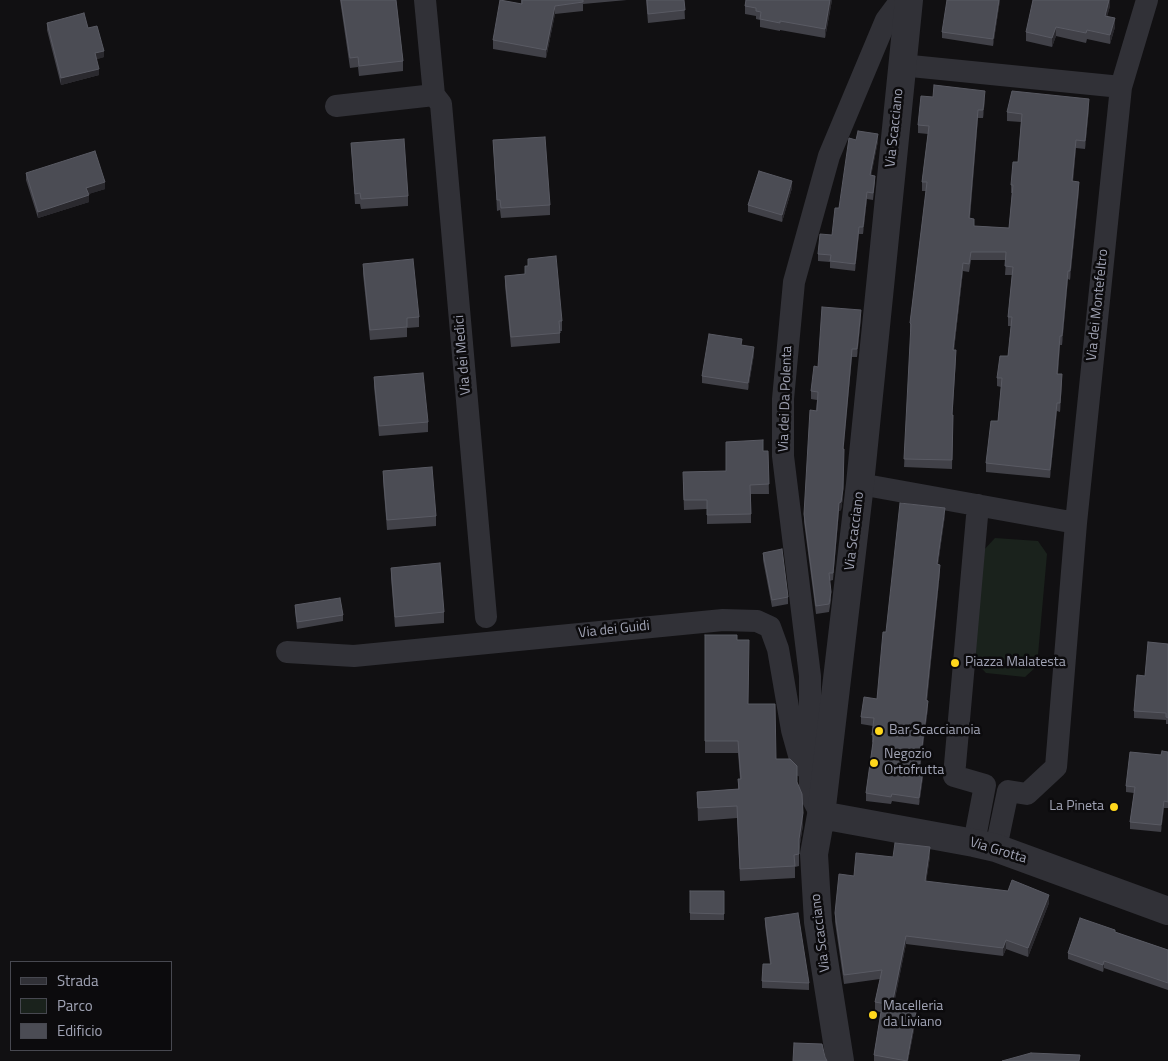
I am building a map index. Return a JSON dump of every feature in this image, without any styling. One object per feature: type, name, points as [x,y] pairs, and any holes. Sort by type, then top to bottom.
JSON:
[{"type":"street","name":"Via dei Medici","points":[[425,0],[434,95],[441,104],[486,617]]},
{"type":"street","name":"Via dei Da Polenta","points":[[816,804],[810,676],[783,456],[783,399],[794,282],[829,156],[886,20],[901,0]]},
{"type":"street","name":"Via Scacciano","points":[[840,1061],[818,922],[814,854],[816,804],[860,484],[909,0]]},
{"type":"street","name":"Via dei Montefeltro","points":[[1076,523],[1121,87],[1146,0]]},
{"type":"street","points":[[902,65],[1121,87]]},
{"type":"street","points":[[336,106],[434,95]]},
{"type":"street","points":[[860,484],[1076,523],[1056,767],[1027,794],[1008,791],[985,845]]},
{"type":"street","points":[[978,505],[954,776],[984,785],[985,845]]},
{"type":"street","name":"Via dei Guidi","points":[[286,652],[354,656],[723,620],[757,622],[770,627],[778,649],[792,730],[816,804]]},
{"type":"street","name":"Via Grotta","points":[[816,804],[985,845],[1168,911]]},
{"type":"green space","points":[[995,538],[1038,541],[1047,554],[1037,666],[1025,677],[986,673],[974,660],[982,552]]},
{"type":"building","points":[[341,0],[396,0],[403,61],[359,66],[358,57],[350,58]]},
{"type":"building","points":[[500,0],[522,4],[522,0],[583,0],[583,2],[555,6],[546,50],[493,40]]},
{"type":"building","points":[[647,0],[684,0],[685,10],[648,14]]},
{"type":"building","points":[[746,0],[830,0],[825,29],[760,19],[761,12],[756,11],[756,8],[745,6]]},
{"type":"building","points":[[947,0],[999,0],[993,39],[942,32]]},
{"type":"building","points":[[1033,0],[1109,0],[1105,16],[1115,18],[1110,35],[1087,30],[1086,33],[1056,27],[1052,38],[1026,32]]},
{"type":"building","points":[[84,13],[88,28],[97,26],[104,51],[95,53],[99,69],[61,78],[47,23]]},
{"type":"building","points":[[934,85],[985,91],[983,110],[978,110],[969,218],[974,219],[974,226],[1009,228],[1013,162],[1018,162],[1022,114],[1007,112],[1012,91],[1089,99],[1085,141],[1076,140],[1072,181],[1079,182],[1062,336],[1060,336],[1057,374],[1062,374],[1060,403],[1057,403],[1050,470],[986,463],[991,421],[998,421],[1002,378],[997,378],[1000,356],[1008,356],[1012,317],[1008,317],[1013,267],[1005,266],[1006,252],[971,252],[969,264],[963,263],[953,350],[956,350],[952,415],[952,460],[904,459],[910,323],[927,182],[922,182],[929,126],[918,125],[921,96],[933,97]]},
{"type":"building","points":[[858,131],[878,134],[870,175],[875,176],[873,193],[867,192],[863,227],[859,227],[855,264],[830,261],[831,255],[818,254],[820,234],[832,235],[835,208],[839,208],[849,138],[856,140]]},
{"type":"building","points":[[545,137],[550,205],[501,208],[500,200],[497,200],[493,140]]},
{"type":"building","points":[[404,139],[408,196],[361,199],[360,193],[355,194],[351,143]]},
{"type":"building","points":[[95,151],[105,182],[86,188],[89,195],[38,212],[26,173]]},
{"type":"building","points":[[759,171],[792,181],[782,215],[748,205]]},
{"type":"building","points":[[556,256],[562,321],[559,321],[560,333],[511,337],[505,276],[525,274],[525,266],[528,266],[528,259]]},
{"type":"building","points":[[413,259],[419,317],[407,318],[407,327],[370,330],[363,264]]},
{"type":"building","points":[[822,307],[861,310],[857,349],[852,349],[843,449],[843,489],[841,502],[839,503],[833,573],[829,573],[831,592],[829,604],[816,606],[804,514],[810,410],[817,411],[818,392],[811,391],[814,366],[818,367]]},
{"type":"building","points":[[709,334],[742,339],[741,345],[754,347],[748,383],[702,376]]},
{"type":"building","points":[[423,373],[428,422],[379,426],[374,377]]},
{"type":"building","points":[[763,440],[763,451],[768,451],[769,484],[750,485],[751,514],[707,515],[707,500],[684,500],[683,472],[726,471],[726,442]]},
{"type":"building","points":[[432,467],[436,516],[387,520],[383,471]]},
{"type":"building","points":[[900,503],[945,508],[937,564],[940,565],[926,700],[928,701],[919,769],[923,770],[919,798],[892,794],[891,797],[866,793],[874,735],[872,735],[874,718],[861,717],[864,697],[877,699],[883,632],[886,632]]},
{"type":"building","points":[[782,549],[788,597],[772,600],[763,553]]},
{"type":"building","points":[[440,563],[444,612],[395,617],[391,568]]},
{"type":"building","points":[[340,598],[343,615],[297,622],[295,605]]},
{"type":"building","points":[[705,635],[737,635],[737,640],[749,640],[748,704],[775,704],[776,759],[790,759],[797,766],[797,782],[802,794],[803,813],[799,854],[794,855],[795,866],[740,869],[737,806],[698,808],[697,792],[739,789],[738,779],[741,779],[738,741],[705,741]]},
{"type":"building","points":[[1148,642],[1168,644],[1168,718],[1166,713],[1134,711],[1137,675],[1145,676]]},
{"type":"building","points":[[1162,751],[1168,752],[1168,802],[1164,801],[1161,825],[1130,822],[1135,787],[1126,786],[1130,752],[1161,755]]},
{"type":"building","points":[[895,843],[930,847],[925,881],[1008,891],[1012,880],[1049,895],[1028,948],[1006,940],[1003,948],[906,936],[892,1005],[875,1002],[882,970],[844,975],[835,913],[839,874],[854,876],[856,853],[893,857]]},
{"type":"building","points":[[690,891],[724,891],[724,914],[690,913]]},
{"type":"building","points":[[798,913],[809,983],[762,981],[763,964],[771,964],[765,918]]},
{"type":"building","points":[[1080,918],[1168,950],[1168,983],[1104,961],[1103,965],[1068,953]]},
{"type":"building","points":[[882,1006],[916,1012],[907,1061],[874,1055]]},
{"type":"building","points":[[794,1043],[822,1044],[827,1061],[793,1061]]},
{"type":"building","points":[[1031,1053],[1080,1055],[1079,1061],[1002,1061]]},
{"type":"place","name":"Piazza Malatesta","points":[[955,663]]},
{"type":"place","name":"Bar Scaccianoia","points":[[879,731]]},
{"type":"place","name":"Negozio Ortofrutta","points":[[874,763]]},
{"type":"place","name":"La Pineta","points":[[1114,807]]},
{"type":"place","name":"Macelleria da Liviano","points":[[873,1015]]}]
